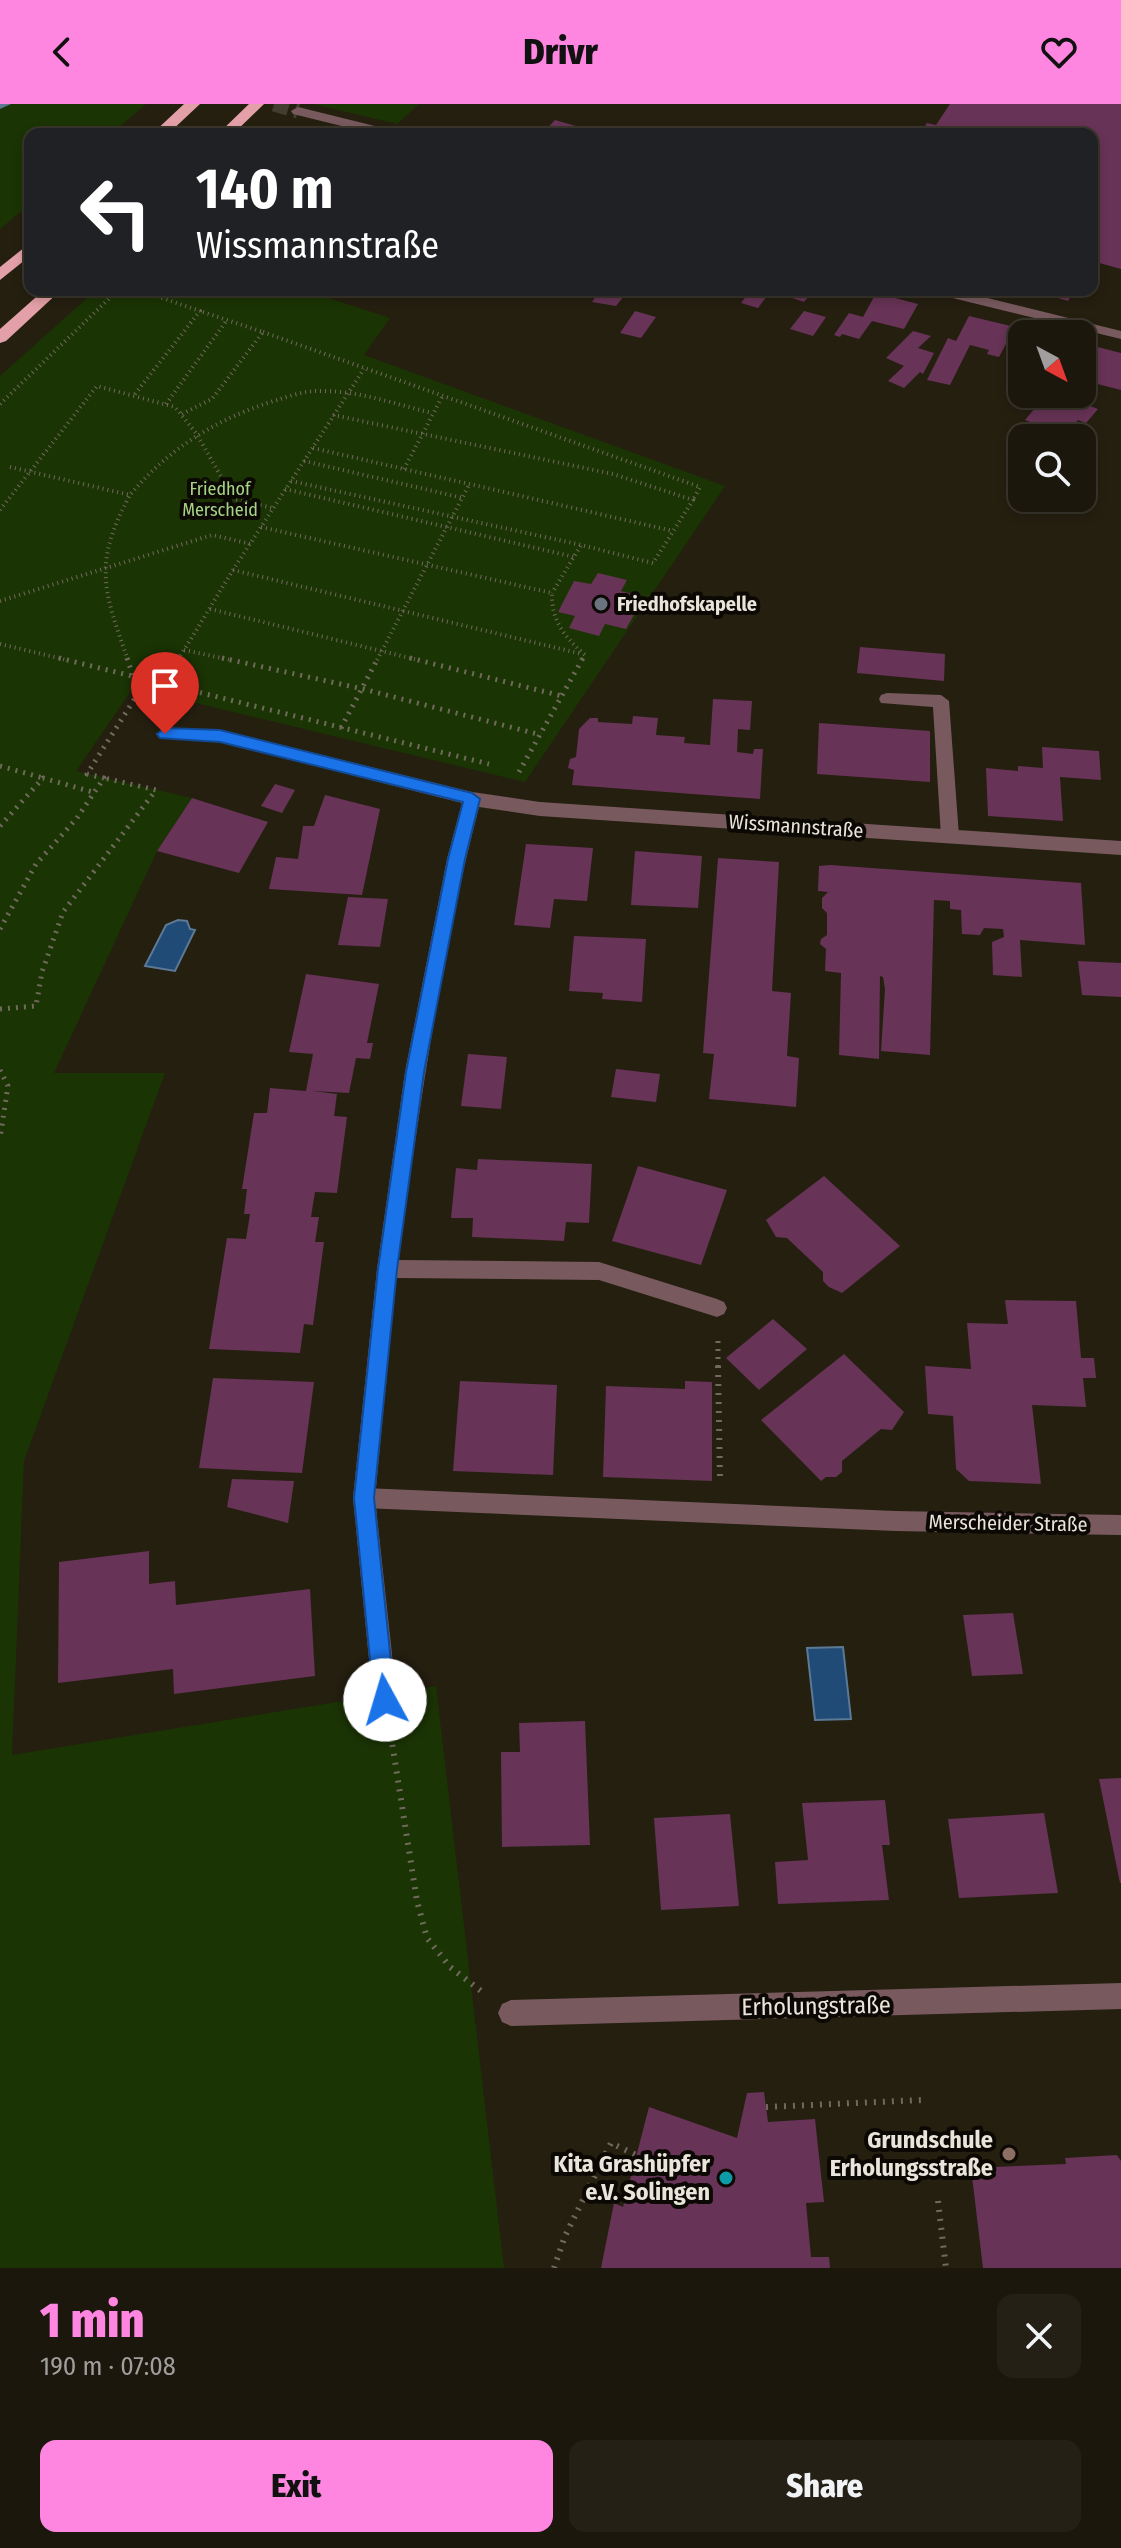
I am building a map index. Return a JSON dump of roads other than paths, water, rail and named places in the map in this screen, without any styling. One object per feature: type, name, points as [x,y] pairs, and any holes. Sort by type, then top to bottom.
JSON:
[{"type":"highway","points":[[166,128],[193,104]]},
{"type":"highway","points":[[231,128],[255,106]]},
{"type":"highway","points":[[0,275],[24,253]]},
{"type":"highway","points":[[0,338],[46,296]]},
{"type":"street","points":[[298,111],[366,128]]},
{"type":"street","points":[[962,296],[1121,335]]},
{"type":"street","points":[[887,699],[941,701],[950,836]]},
{"type":"street","name":"Wissmannstraße","points":[[165,734],[220,736],[502,805],[1121,848]]},
{"type":"street","points":[[385,1700],[364,1498],[387,1269],[415,1072],[456,859],[472,799]]},
{"type":"street","points":[[387,1269],[599,1271],[717,1308]]},
{"type":"street","name":"Merscheider Straße","points":[[364,1498],[720,1511],[895,1521],[1121,1525]]},
{"type":"street","name":"Erholungstraße","points":[[511,2013],[1121,1996]]},
{"type":"water","points":[[178,920],[187,921],[190,929],[195,930],[175,971],[145,966],[166,925]]},
{"type":"water","points":[[843,1647],[851,1719],[815,1720],[807,1648]]},
{"type":"waterway","points":[[0,106],[6,104]]},
{"type":"tunnel","points":[[274,104],[298,111]]},
{"type":"place","name":"Friedhofskapelle","points":[[601,604]]},
{"type":"place","name":"Grundschule Erholungsstraße","points":[[1009,2154]]},
{"type":"place","name":"Kita Grashüpfer e.V. Solingen","points":[[726,2178]]},
{"type":"park label","name":"Friedhof Merscheid","points":[[220,499]]}]
